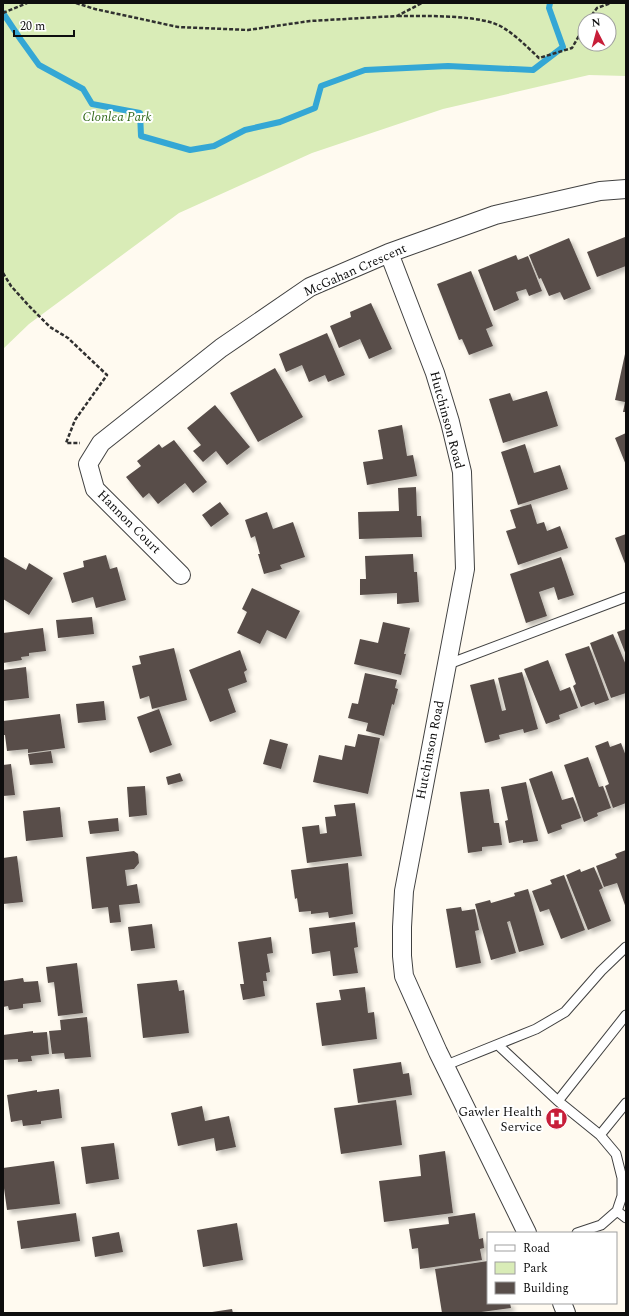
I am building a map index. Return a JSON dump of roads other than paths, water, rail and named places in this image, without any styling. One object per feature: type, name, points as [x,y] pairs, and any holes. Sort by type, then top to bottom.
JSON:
[{"type":"street","name":"McGahan Crescent","points":[[101,443],[221,348],[310,287],[390,253],[495,215],[600,191],[626,189]]},
{"type":"street","name":"Hutchinson Road","points":[[390,253],[435,372],[450,422],[462,472],[465,569],[404,892],[402,927],[404,976],[444,1066],[527,1232]]},
{"type":"street","name":"Hannon Court","points":[[101,443],[88,464],[95,489],[181,575]]},
{"type":"lane","points":[[446,665],[626,597]]},
{"type":"lane","points":[[444,1066],[536,1029],[565,1012],[601,971],[626,947]]},
{"type":"lane","points":[[558,1101],[626,1014]]},
{"type":"lane","points":[[498,1045],[558,1101],[600,1136],[616,1154],[622,1178],[622,1196],[617,1211],[601,1225],[580,1232]]},
{"type":"lane","points":[[600,1136],[626,1104]]},
{"type":"lane","points":[[617,1211],[626,1218]]},
{"type":"waterway","points":[[3,13],[39,65],[83,89],[92,104],[140,113],[141,136],[190,150],[214,146],[245,130],[280,122],[315,108],[321,86],[365,70],[448,66],[533,70],[563,47],[549,8],[550,3]]},
{"type":"place","name":"Gawler Health Service","points":[[557,1119]]},
{"type":"park label","name":"Clonlea Park","points":[[117,117]]}]
